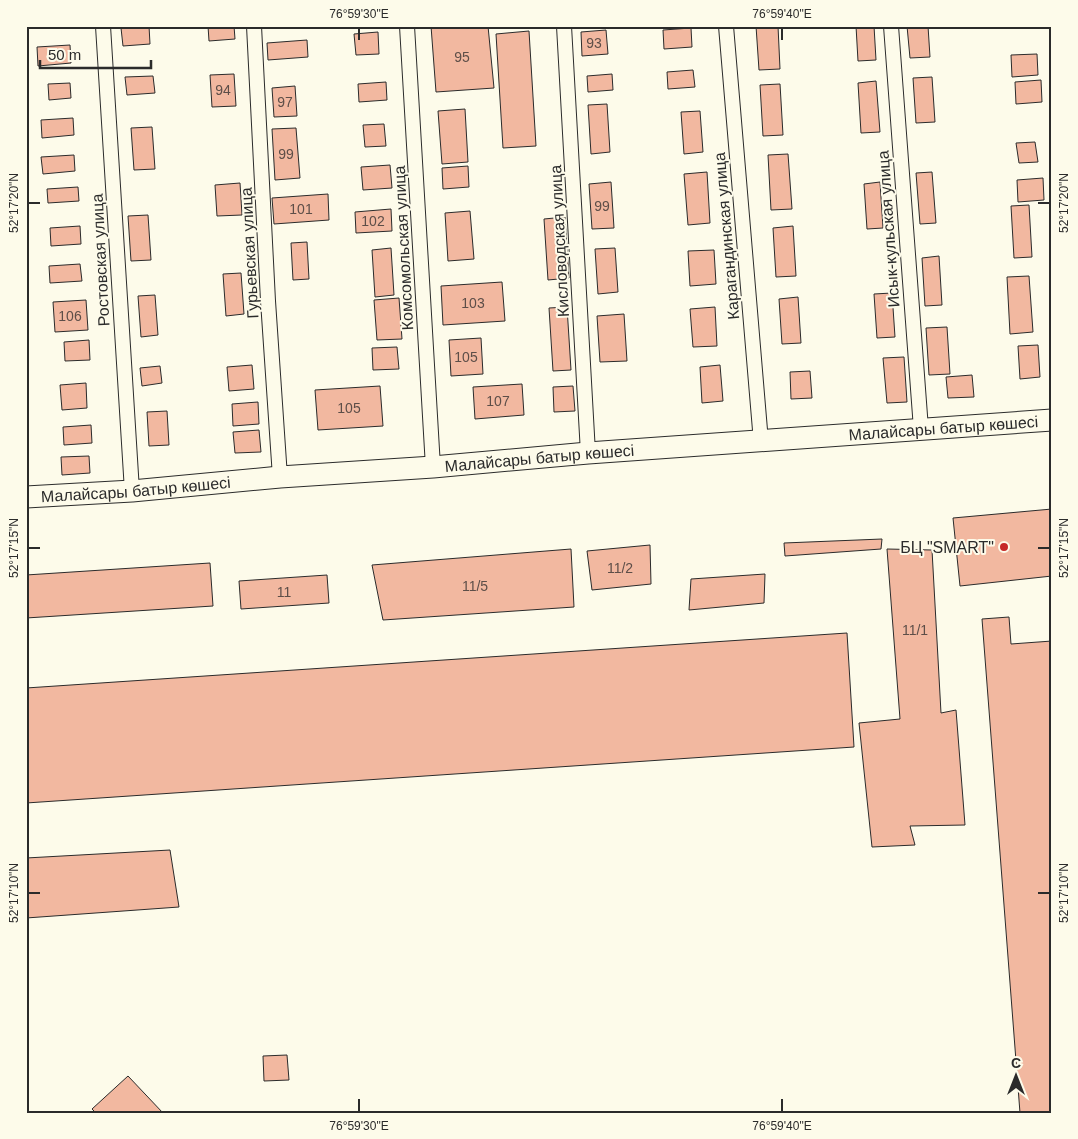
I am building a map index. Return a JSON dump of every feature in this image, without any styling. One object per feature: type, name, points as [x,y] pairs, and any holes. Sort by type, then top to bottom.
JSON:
[{"type":"main road","name":"Малайсары батыр көшесі","points":[[26,497],[132,491],[280,477],[433,467],[588,453],[1052,420]]},
{"type":"street","name":"Ростовская улица","points":[[103,26],[132,491]]},
{"type":"street","name":"Гурьевская улица","points":[[254,26],[268,300],[280,477]]},
{"type":"street","name":"Комсомольская улица","points":[[407,26],[433,467]]},
{"type":"street","name":"Кисловодская улица","points":[[564,26],[588,453]]},
{"type":"street","name":"Карагандинская улица","points":[[726,26],[761,442]]},
{"type":"street","name":"Исык-кульская улица","points":[[891,26],[920,429]]},
{"type":"building","points":[[149,26],[150,44],[123,46],[121,28]]},
{"type":"building","points":[[208,26],[234,26],[235,39],[209,41]]},
{"type":"building","points":[[431,26],[488,26],[494,88],[436,92]]},
{"type":"building","points":[[756,26],[778,26],[780,69],[759,70]]},
{"type":"building","points":[[856,26],[874,26],[876,60],[858,61]]},
{"type":"building","points":[[907,26],[928,26],[930,57],[910,58]]},
{"type":"building","points":[[691,28],[692,47],[664,49],[663,30]]},
{"type":"building","points":[[606,30],[608,54],[582,56],[581,32]]},
{"type":"building","points":[[529,31],[536,146],[503,148],[496,34]]},
{"type":"building","points":[[378,32],[379,54],[356,55],[354,34]]},
{"type":"building","points":[[307,40],[308,57],[268,60],[267,43]]},
{"type":"building","points":[[70,45],[71,63],[38,66],[37,47]]},
{"type":"building","points":[[1037,54],[1038,75],[1012,77],[1011,55]]},
{"type":"building","points":[[693,70],[695,87],[668,89],[667,72]]},
{"type":"building","points":[[234,74],[236,106],[212,107],[210,75]]},
{"type":"building","points":[[612,74],[613,90],[588,92],[587,76]]},
{"type":"building","points":[[153,76],[155,93],[127,95],[125,77]]},
{"type":"building","points":[[932,77],[935,122],[916,123],[913,78]]},
{"type":"building","points":[[1041,80],[1042,102],[1016,104],[1015,82]]},
{"type":"building","points":[[876,81],[880,132],[861,133],[858,83]]},
{"type":"building","points":[[386,82],[387,100],[359,102],[358,84]]},
{"type":"building","points":[[70,83],[71,98],[49,100],[48,84]]},
{"type":"building","points":[[780,84],[783,135],[763,136],[760,85]]},
{"type":"building","points":[[295,86],[297,116],[274,117],[272,88]]},
{"type":"building","points":[[607,104],[610,152],[591,154],[588,105]]},
{"type":"building","points":[[465,109],[468,162],[442,164],[438,111]]},
{"type":"building","points":[[700,111],[703,152],[684,154],[681,112]]},
{"type":"building","points":[[73,118],[74,135],[42,138],[41,120]]},
{"type":"building","points":[[384,124],[386,146],[365,147],[363,125]]},
{"type":"building","points":[[152,127],[155,169],[134,170],[131,128]]},
{"type":"building","points":[[296,128],[300,178],[275,180],[272,129]]},
{"type":"building","points":[[1035,142],[1038,162],[1019,163],[1016,143]]},
{"type":"building","points":[[788,154],[792,209],[771,210],[768,155]]},
{"type":"building","points":[[74,155],[75,171],[43,174],[41,157]]},
{"type":"building","points":[[390,165],[392,188],[363,190],[361,167]]},
{"type":"building","points":[[468,166],[469,187],[443,189],[442,168]]},
{"type":"building","points":[[707,172],[710,223],[688,225],[684,174]]},
{"type":"building","points":[[932,172],[936,223],[920,224],[916,173]]},
{"type":"building","points":[[1043,178],[1044,200],[1018,202],[1017,180]]},
{"type":"building","points":[[611,182],[614,228],[592,229],[589,184]]},
{"type":"building","points":[[880,182],[883,228],[867,229],[864,184]]},
{"type":"building","points":[[240,183],[242,215],[217,216],[215,185]]},
{"type":"building","points":[[78,187],[79,201],[48,203],[47,189]]},
{"type":"building","points":[[328,194],[329,220],[274,224],[272,198]]},
{"type":"building","points":[[1029,205],[1032,257],[1014,258],[1011,206]]},
{"type":"building","points":[[391,209],[392,231],[356,233],[355,212]]},
{"type":"building","points":[[470,211],[474,259],[448,261],[445,213]]},
{"type":"building","points":[[148,215],[151,260],[131,261],[128,216]]},
{"type":"building","points":[[565,217],[569,278],[548,280],[544,219]]},
{"type":"building","points":[[80,226],[81,244],[51,246],[50,228]]},
{"type":"building","points":[[793,226],[796,276],[776,277],[773,228]]},
{"type":"building","points":[[307,242],[309,279],[293,280],[291,243]]},
{"type":"building","points":[[391,248],[394,295],[375,297],[372,250]]},
{"type":"building","points":[[615,248],[618,292],[598,294],[595,249]]},
{"type":"building","points":[[714,250],[716,284],[690,286],[688,251]]},
{"type":"building","points":[[939,256],[942,305],[925,306],[922,258]]},
{"type":"building","points":[[80,264],[82,281],[50,283],[49,266]]},
{"type":"building","points":[[241,273],[244,314],[226,316],[223,274]]},
{"type":"building","points":[[1029,276],[1033,332],[1010,334],[1007,277]]},
{"type":"building","points":[[502,282],[505,321],[443,325],[441,286]]},
{"type":"building","points":[[892,293],[895,337],[877,338],[874,294]]},
{"type":"building","points":[[155,295],[158,335],[141,337],[138,296]]},
{"type":"building","points":[[798,297],[801,343],[782,344],[779,299]]},
{"type":"building","points":[[399,298],[402,339],[377,340],[374,300]]},
{"type":"building","points":[[86,300],[88,330],[55,332],[53,302]]},
{"type":"building","points":[[567,307],[571,370],[553,371],[549,308]]},
{"type":"building","points":[[715,307],[717,346],[693,347],[690,309]]},
{"type":"building","points":[[624,314],[627,361],[600,362],[597,316]]},
{"type":"building","points":[[947,327],[950,374],[929,375],[926,328]]},
{"type":"building","points":[[481,338],[483,374],[451,376],[449,340]]},
{"type":"building","points":[[89,340],[90,360],[65,361],[64,342]]},
{"type":"building","points":[[1038,345],[1040,377],[1020,379],[1018,346]]},
{"type":"building","points":[[397,347],[399,369],[373,370],[372,348]]},
{"type":"building","points":[[904,357],[907,402],[887,403],[883,358]]},
{"type":"building","points":[[252,365],[254,389],[229,391],[227,367]]},
{"type":"building","points":[[720,365],[723,401],[702,403],[700,367]]},
{"type":"building","points":[[160,366],[162,383],[142,386],[140,368]]},
{"type":"building","points":[[810,371],[812,398],[791,399],[790,372]]},
{"type":"building","points":[[972,375],[974,397],[948,398],[946,377]]},
{"type":"building","points":[[86,383],[87,408],[62,410],[60,385]]},
{"type":"building","points":[[522,384],[524,415],[475,419],[473,387]]},
{"type":"building","points":[[380,386],[383,426],[318,430],[315,390]]},
{"type":"building","points":[[573,386],[575,411],[554,412],[553,387]]},
{"type":"building","points":[[258,402],[259,424],[233,426],[232,404]]},
{"type":"building","points":[[167,411],[169,445],[149,446],[147,412]]},
{"type":"building","points":[[91,425],[92,443],[64,445],[63,427]]},
{"type":"building","points":[[259,430],[261,452],[235,453],[233,432]]},
{"type":"building","points":[[89,456],[90,473],[62,475],[61,457]]},
{"type":"building","name":"БЦ \"SMART\"","points":[[1052,509],[1052,576],[960,586],[953,518]]},
{"type":"building","points":[[882,539],[881,549],[785,556],[784,543]]},
{"type":"building","points":[[650,545],[651,584],[592,590],[587,551]]},
{"type":"building","points":[[571,549],[574,607],[383,620],[372,565]]},
{"type":"building","points":[[887,549],[932,550],[941,713],[956,710],[965,825],[910,826],[915,845],[872,847],[859,723],[900,719]]},
{"type":"building","points":[[210,563],[213,606],[26,618],[26,575]]},
{"type":"building","points":[[765,574],[764,603],[689,610],[691,579]]},
{"type":"building","points":[[327,575],[329,603],[241,609],[239,581]]},
{"type":"building","points":[[1009,617],[1011,644],[1052,641],[1052,1113],[1020,1113],[982,619]]},
{"type":"building","points":[[847,633],[854,747],[26,803],[26,688]]},
{"type":"building","points":[[170,850],[179,907],[26,918],[26,858]]},
{"type":"building","points":[[287,1055],[289,1080],[264,1081],[263,1056]]},
{"type":"building","points":[[128,1076],[163,1113],[96,1113],[92,1109]]},
{"type":"place","name":"БЦ \"SMART\"","points":[[1004,547]]}]
